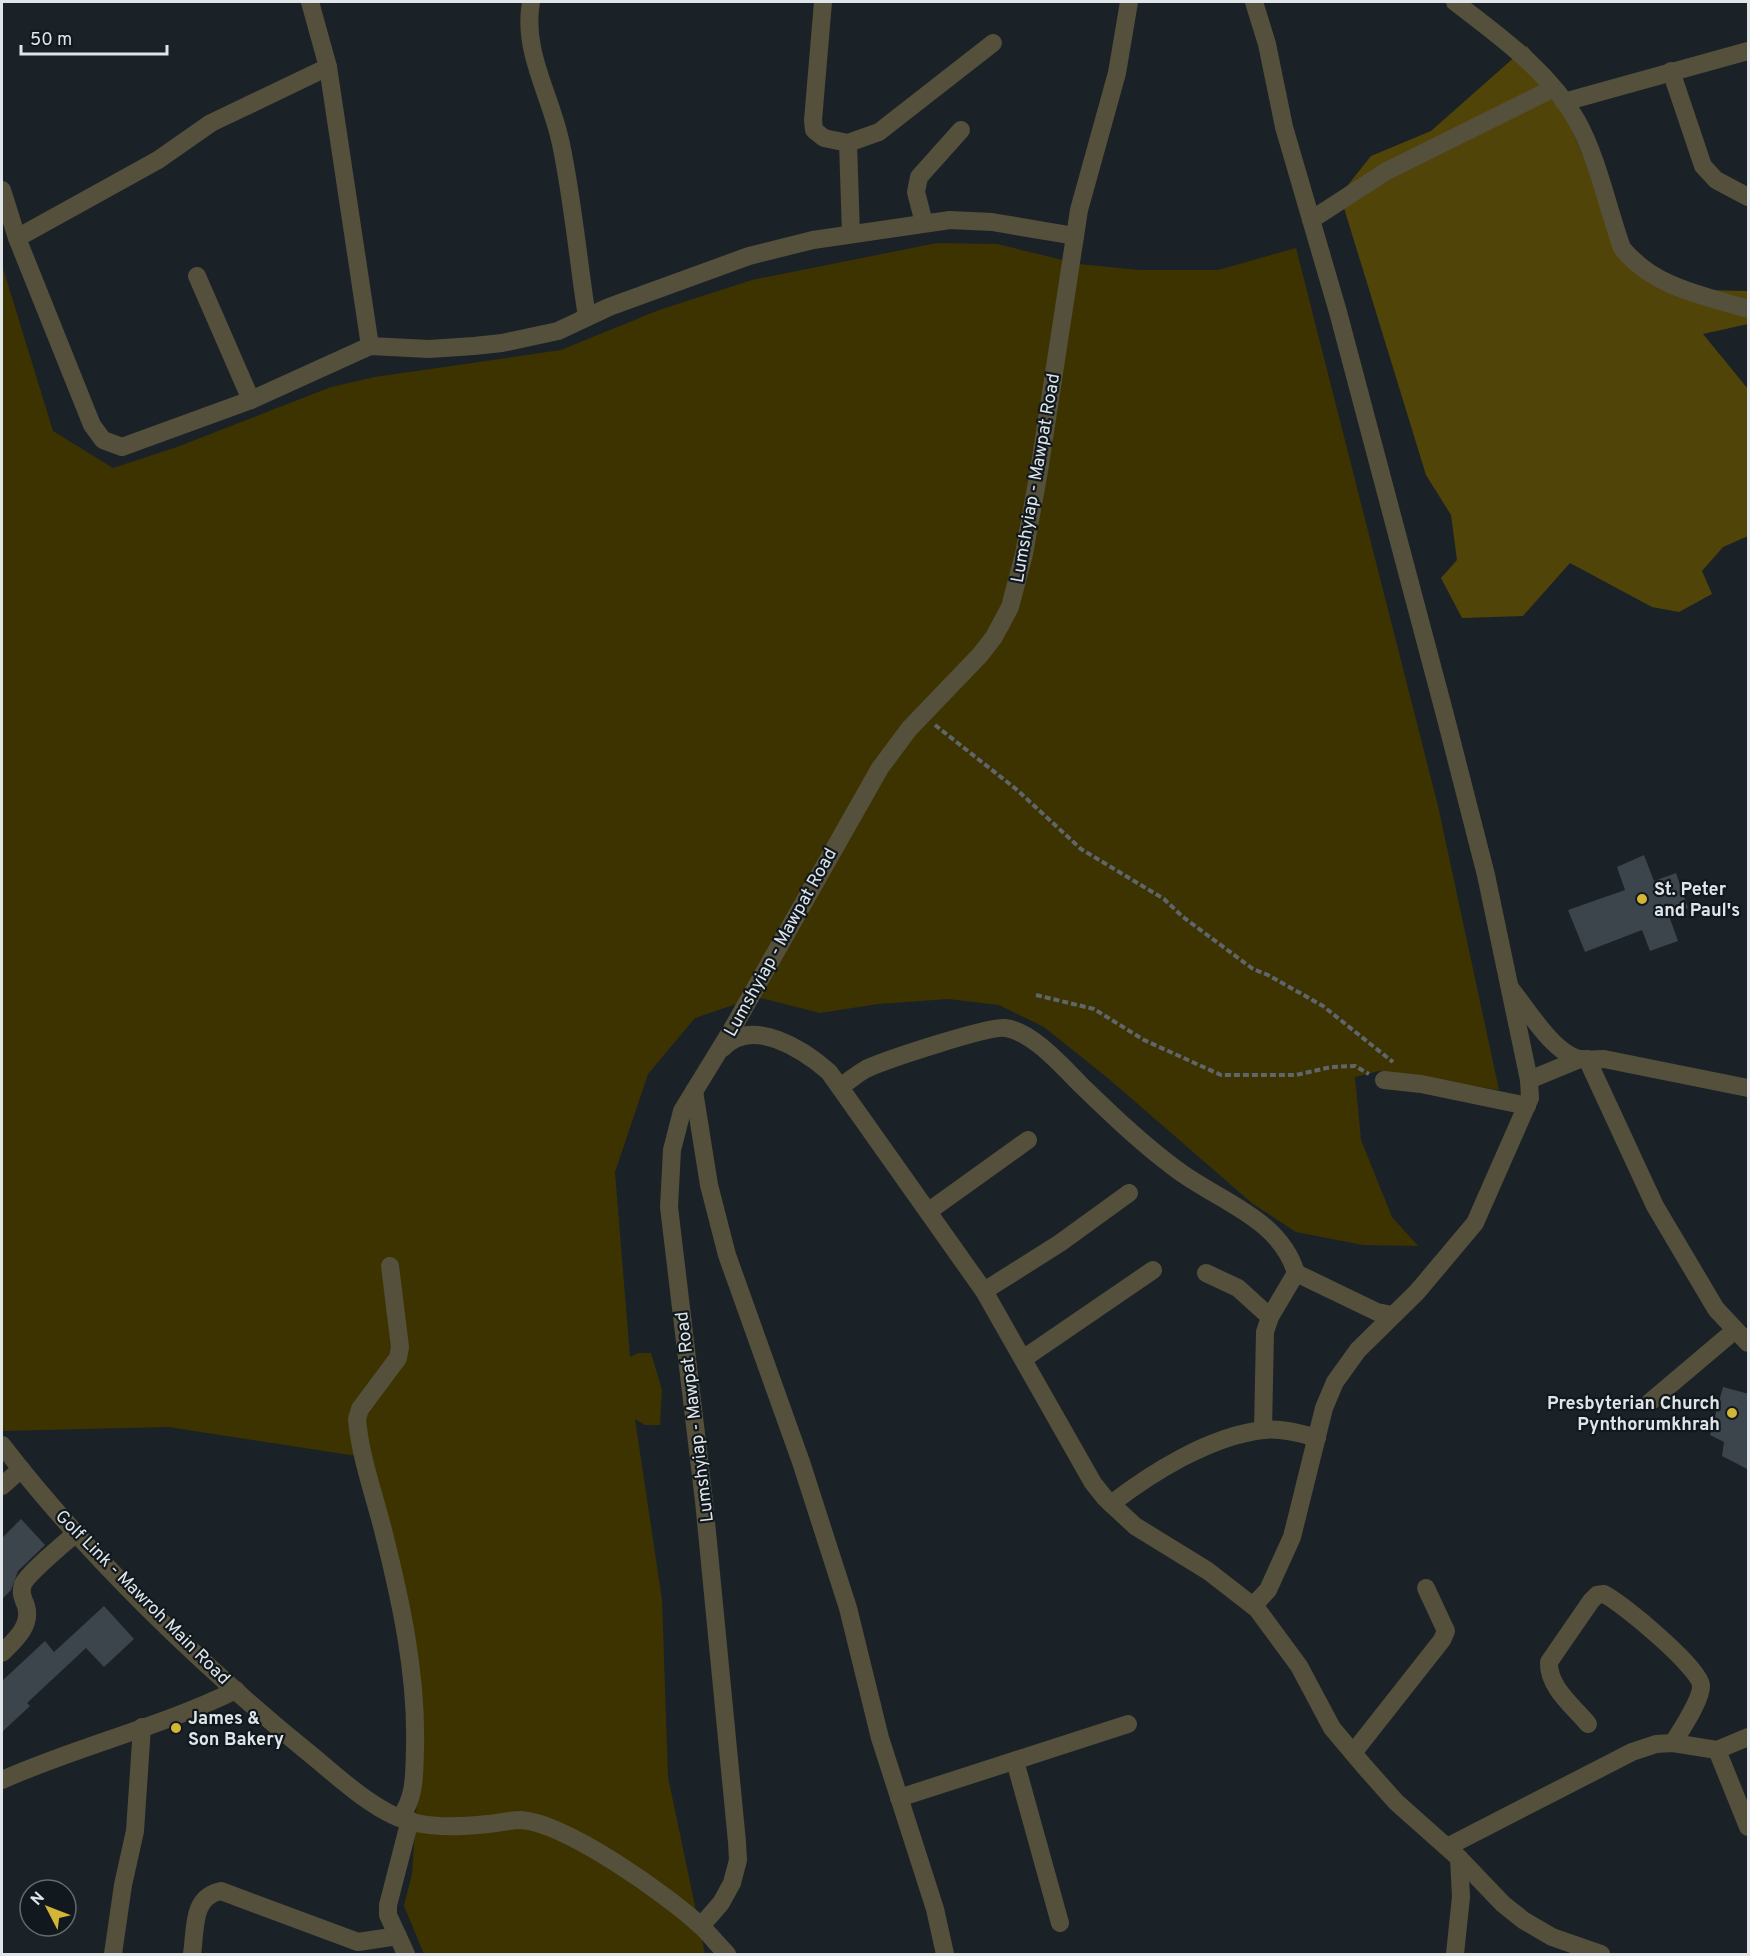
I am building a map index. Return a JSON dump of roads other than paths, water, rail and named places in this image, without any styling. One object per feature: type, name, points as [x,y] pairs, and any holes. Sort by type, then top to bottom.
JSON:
[{"type":"street","points":[[310,2],[328,67],[370,346]]},
{"type":"street","points":[[531,2],[528,34],[531,51],[552,107],[561,144],[587,317]]},
{"type":"street","points":[[823,2],[813,120],[814,130],[824,138],[848,143],[879,132],[993,43]]},
{"type":"street","name":"Lumshyiap - Mawpat Road","points":[[701,1926],[721,1903],[732,1882],[738,1860],[729,1742],[704,1501],[669,1207],[669,1179],[676,1126],[694,1090],[865,790],[894,747],[922,714],[965,672],[994,637],[1010,607],[1017,586],[1041,459],[1079,210],[1117,73],[1129,2]]},
{"type":"street","points":[[1253,1606],[1268,1590],[1292,1537],[1324,1408],[1335,1382],[1358,1350],[1417,1292],[1475,1223],[1530,1098],[1529,1080],[1485,875],[1445,715],[1338,312],[1284,127],[1267,44],[1254,2]]},
{"type":"street","points":[[1460,3],[1506,39],[1558,95],[1588,144],[1622,248],[1633,262],[1670,285],[1749,309]]},
{"type":"street","points":[[1311,220],[1385,172],[1558,95],[1671,71],[1749,51]]},
{"type":"street","points":[[18,238],[158,160],[211,123],[328,67]]},
{"type":"street","points":[[1671,71],[1703,166],[1716,180],[1749,196]]},
{"type":"street","points":[[924,223],[916,184],[919,177],[961,130]]},
{"type":"street","points":[[848,143],[851,234]]},
{"type":"street","points":[[2,190],[18,238],[92,425],[103,440],[122,447],[251,400],[370,346],[429,349],[502,343],[558,330],[749,256],[851,234],[950,220],[992,222],[1075,236]]},
{"type":"street","points":[[197,276],[251,400]]},
{"type":"street","points":[[1509,986],[1565,1053],[1584,1059],[1604,1059],[1749,1088]]},
{"type":"street","points":[[840,1087],[867,1069],[939,1044],[998,1029],[1018,1032],[1052,1057],[1139,1140],[1177,1171],[1252,1217],[1273,1233],[1291,1257],[1296,1273],[1377,1311],[1392,1315]]},
{"type":"street","points":[[717,1053],[731,1039],[748,1035],[771,1038],[812,1057],[840,1087],[984,1292],[1093,1483],[1111,1504],[1151,1539],[1208,1571],[1253,1606],[1285,1645],[1332,1728],[1353,1754],[1396,1802],[1453,1853],[1503,1904],[1523,1920],[1560,1941],[1601,1954]]},
{"type":"street","points":[[1529,1080],[1584,1059]]},
{"type":"street","points":[[1584,1059],[1655,1206],[1716,1309],[1734,1331],[1749,1343]]},
{"type":"street","points":[[1384,1080],[1411,1083],[1527,1106]]},
{"type":"street","points":[[694,1090],[709,1185],[728,1255],[801,1462],[848,1608],[880,1738],[935,1909],[945,1954]]},
{"type":"street","points":[[928,1211],[1028,1140]]},
{"type":"street","points":[[984,1292],[1060,1244],[1129,1193]]},
{"type":"street","points":[[390,1266],[400,1347],[398,1358],[360,1409],[357,1419],[358,1432],[388,1549],[410,1661],[416,1729],[414,1788],[405,1819],[388,1905],[388,1915],[406,1954]]},
{"type":"street","points":[[1023,1359],[1154,1270]]},
{"type":"street","points":[[1206,1273],[1238,1288],[1270,1317]]},
{"type":"street","points":[[1263,1430],[1263,1350],[1270,1317],[1296,1273]]},
{"type":"street","points":[[1650,1402],[1734,1331]]},
{"type":"street","points":[[1111,1504],[1172,1461],[1239,1436],[1263,1430],[1298,1432],[1317,1438]]},
{"type":"street","name":"Golf Link - Mawroh Main Road","points":[[2,1445],[77,1532],[173,1631],[236,1690],[332,1772],[382,1809],[405,1819],[432,1825],[460,1826],[523,1820],[549,1828],[634,1875],[701,1926],[726,1954]]},
{"type":"street","points":[[2,1486],[21,1469]]},
{"type":"street","points":[[2,1653],[15,1640],[27,1621],[27,1610],[21,1594],[26,1580],[77,1532]]},
{"type":"street","points":[[1353,1754],[1442,1640],[1446,1631],[1426,1588]]},
{"type":"street","points":[[1588,1724],[1554,1683],[1549,1674],[1550,1662],[1591,1600],[1597,1595],[1604,1594],[1656,1634],[1697,1676],[1700,1693],[1673,1743]]},
{"type":"street","points":[[2,1779],[45,1760],[207,1705],[236,1690]]},
{"type":"street","points":[[899,1798],[1128,1724]]},
{"type":"street","points":[[113,1954],[123,1885],[135,1831],[142,1726]]},
{"type":"street","points":[[1453,1853],[1632,1752],[1656,1744],[1673,1743],[1716,1750],[1727,1748],[1749,1737]]},
{"type":"street","points":[[1716,1750],[1749,1827]]},
{"type":"street","points":[[1015,1761],[1060,1923]]},
{"type":"street","points":[[1453,1853],[1461,1897],[1455,1954]]},
{"type":"street","points":[[192,1954],[200,1903],[210,1893],[221,1891],[358,1942],[398,1936]]},
{"type":"place","name":"St. Peter and Paul's","points":[[1642,899]]},
{"type":"place","name":"Presbyterian Church Pynthorumkhrah","points":[[1732,1413]]},
{"type":"place","name":"James & Son Bakery","points":[[176,1728]]}]
